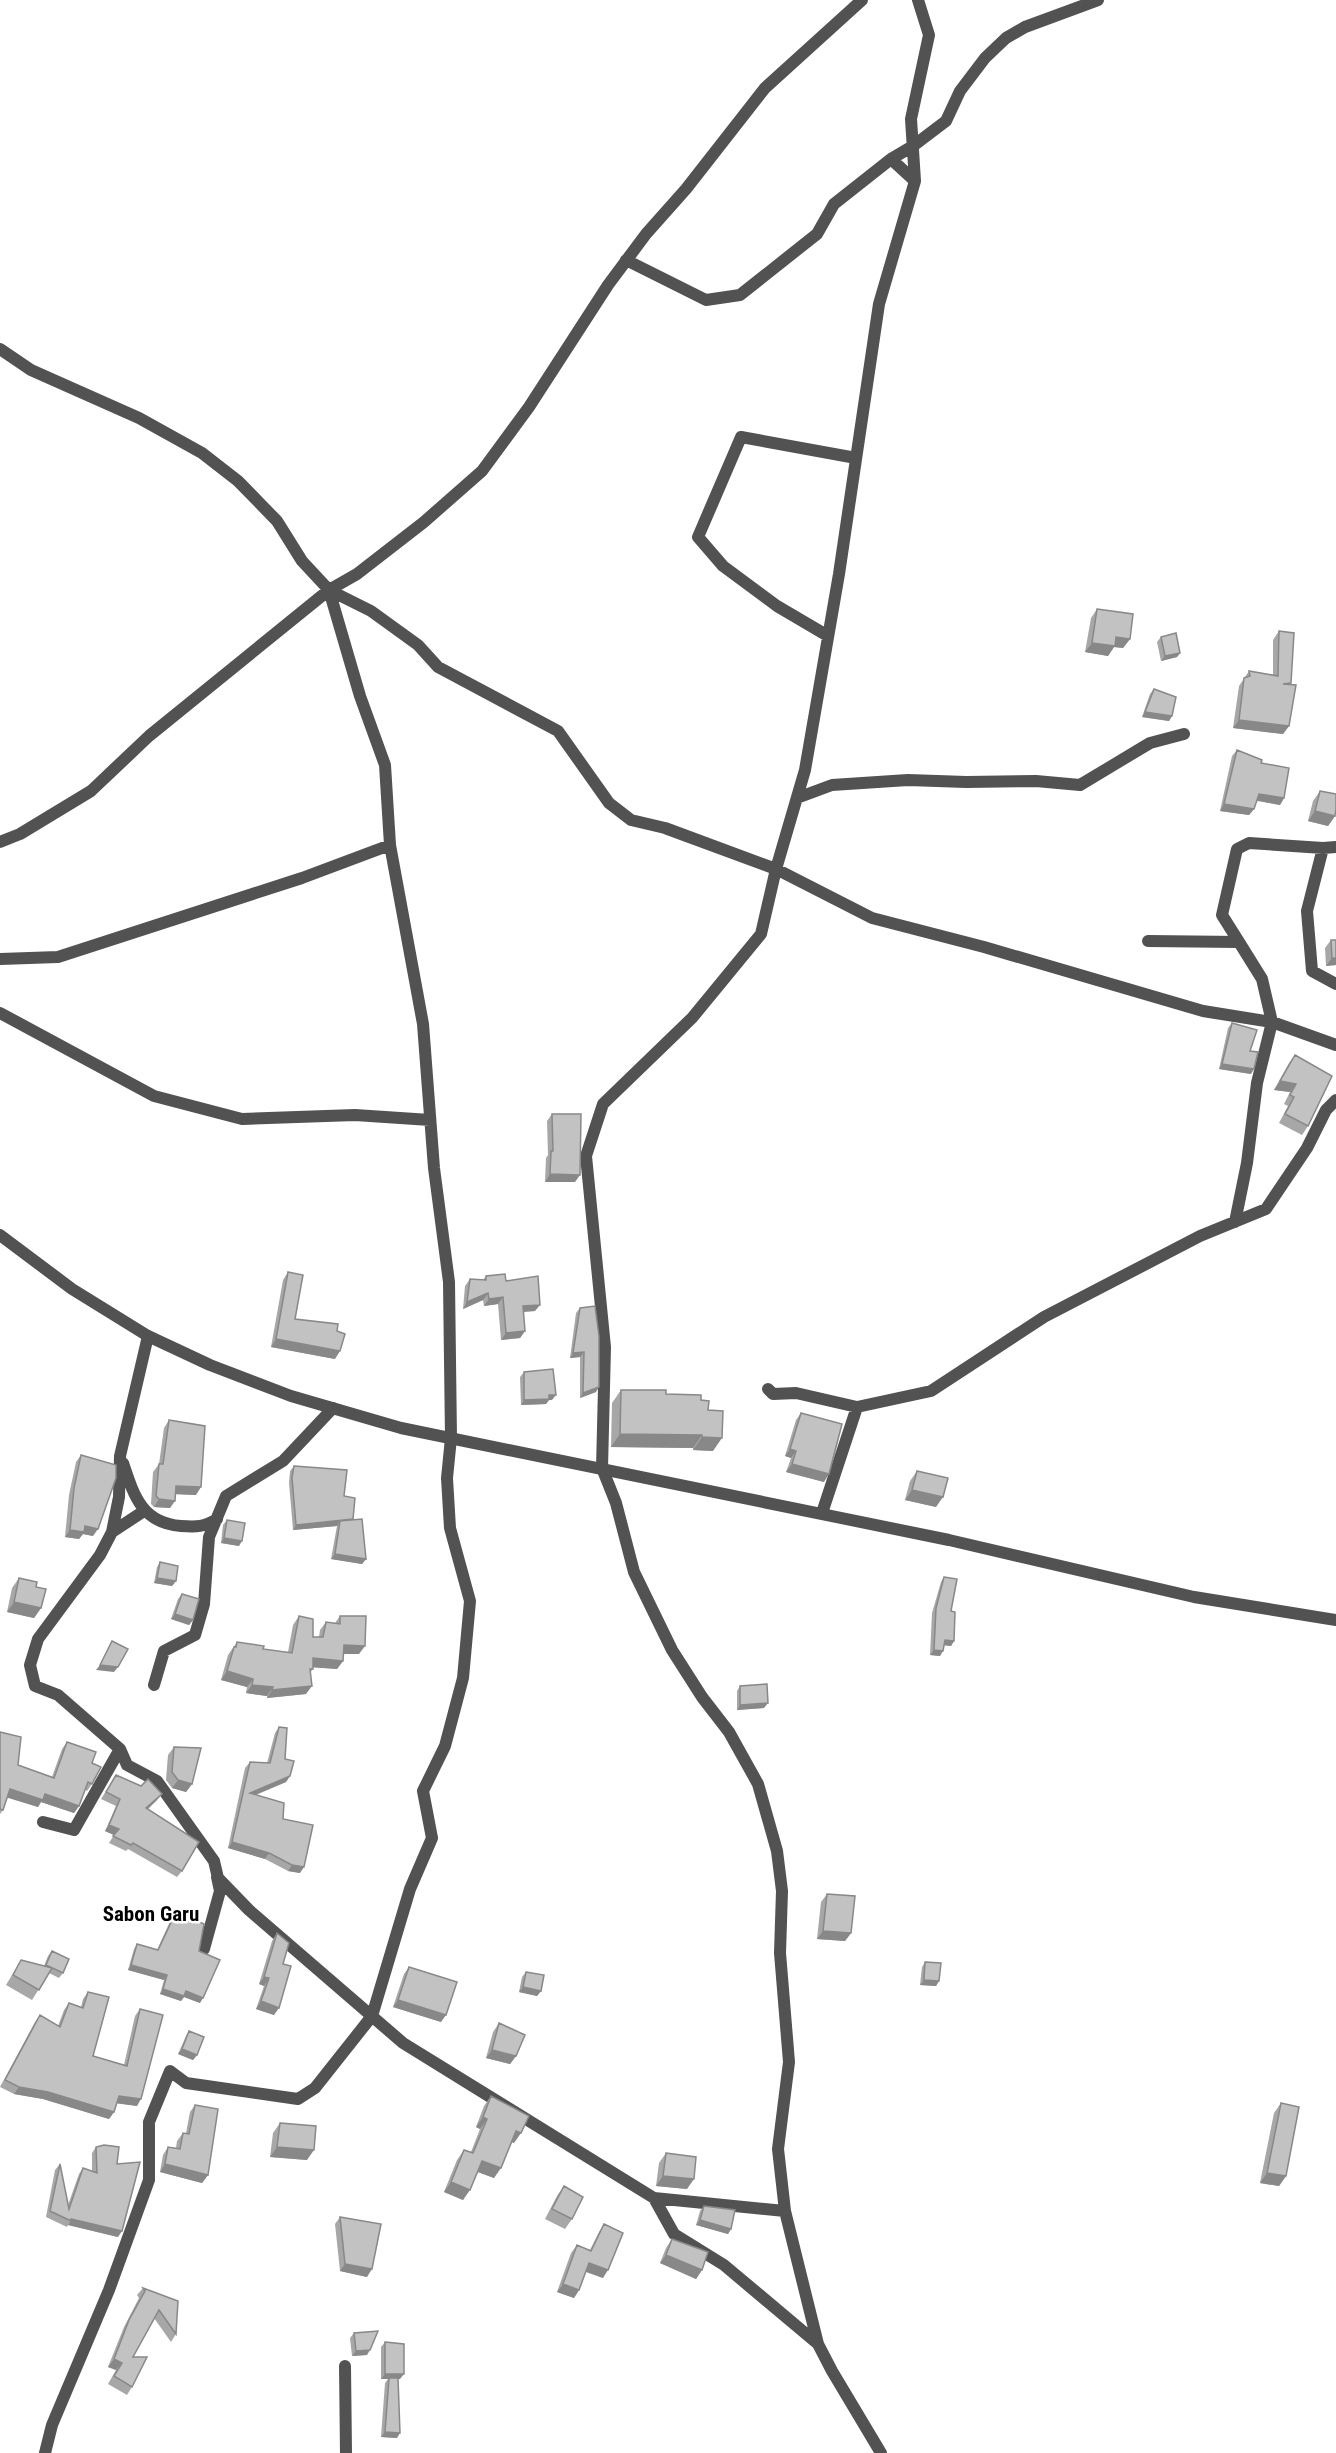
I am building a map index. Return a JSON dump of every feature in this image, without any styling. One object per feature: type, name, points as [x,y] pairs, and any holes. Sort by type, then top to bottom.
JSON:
[{"type":"street","points":[[0,842],[20,834],[91,791],[149,736],[328,590],[357,574],[424,522],[482,471],[529,407],[608,285],[765,88],[862,0]]},
{"type":"street","points":[[881,2453],[832,2371],[819,2344],[785,2211],[778,2149],[789,2062],[780,1953],[782,1892],[777,1851],[758,1784],[729,1732],[702,1697],[672,1650],[634,1572],[616,1503],[602,1468],[605,1347],[586,1156],[603,1104],[692,1018],[761,934],[776,869],[805,770],[879,304],[915,181],[911,119],[929,35],[918,0]]},
{"type":"street","points":[[627,260],[706,300],[740,295],[818,234],[834,204],[891,159],[913,146],[946,121],[966,83],[985,58],[1006,38],[1025,27],[1098,0]]},
{"type":"street","points":[[891,159],[915,181]]},
{"type":"street","points":[[0,348],[32,370],[139,418],[202,453],[238,481],[277,521],[302,561],[328,590],[370,610],[418,645],[438,667],[558,731],[609,803],[631,820],[665,828],[776,869],[872,918],[984,947],[1203,1011],[1272,1022],[1336,1045]]},
{"type":"street","points":[[828,636],[777,606],[723,566],[698,537],[741,437],[856,458]]},
{"type":"street","points":[[45,2453],[52,2424],[109,2290],[149,2180],[149,2122],[170,2071],[186,2083],[298,2099],[315,2088],[372,2016],[410,1889],[432,1838],[423,1791],[445,1746],[464,1674],[470,1601],[450,1528],[447,1478],[451,1438],[449,1282],[434,1168],[423,1024],[390,845],[385,765],[360,696],[328,590]]},
{"type":"street","points":[[797,798],[832,785],[908,780],[1080,785],[1150,743],[1184,734]]},
{"type":"street","points":[[1234,1222],[1247,1163],[1257,1083],[1272,1022],[1262,979],[1222,915],[1237,849],[1249,843],[1336,847]]},
{"type":"street","points":[[0,959],[58,957],[302,878],[390,845]]},
{"type":"street","points":[[1323,848],[1308,911],[1312,971],[1332,984],[1336,984]]},
{"type":"street","points":[[1148,941],[1239,942]]},
{"type":"street","points":[[0,1012],[154,1096],[242,1119],[355,1115],[430,1120]]},
{"type":"street","points":[[768,1389],[773,1394],[796,1393],[857,1407],[931,1391],[1044,1317],[1200,1236],[1266,1209],[1307,1148],[1326,1110],[1336,1100]]},
{"type":"street","points":[[0,1235],[72,1289],[148,1336],[210,1365],[291,1396],[401,1428],[949,1540],[1194,1597],[1336,1620]]},
{"type":"street","points":[[148,1336],[120,1456],[119,1497],[112,1532],[100,1555],[38,1639],[30,1665],[35,1686],[58,1695],[120,1749],[127,1765],[157,1781],[214,1861],[218,1878],[249,1910],[403,2043],[654,2198],[785,2211]]},
{"type":"street","points":[[822,1514],[857,1407]]},
{"type":"street","points":[[154,1685],[164,1651],[195,1635],[204,1604],[210,1537],[226,1496],[283,1461],[333,1408]]},
{"type":"street","points":[[120,1456],[134,1494],[144,1511],[166,1524],[202,1527],[217,1519]]},
{"type":"street","points":[[112,1532],[144,1511]]},
{"type":"street","points":[[43,1822],[74,1830],[120,1749]]},
{"type":"street","points":[[204,1949],[220,1891],[214,1861]]},
{"type":"street","points":[[654,2198],[674,2234],[724,2265],[819,2344]]},
{"type":"street","points":[[345,2366],[346,2453]]},
{"type":"building","points":[[1097,609],[1133,614],[1130,639],[1116,637],[1115,646],[1092,643]]},
{"type":"building","points":[[1279,631],[1294,633],[1291,683],[1283,684],[1296,685],[1289,726],[1239,720],[1244,678],[1250,676],[1249,671],[1278,676]]},
{"type":"building","points":[[1176,633],[1180,653],[1165,656],[1161,637]]},
{"type":"building","points":[[1154,689],[1176,697],[1172,716],[1145,712]]},
{"type":"building","points":[[1237,750],[1262,760],[1261,763],[1289,768],[1284,798],[1259,794],[1254,809],[1224,804]]},
{"type":"building","points":[[1320,791],[1336,794],[1335,816],[1315,811]]},
{"type":"building","points":[[1331,940],[1336,940],[1336,958],[1332,958]]},
{"type":"building","points":[[1232,1023],[1257,1030],[1250,1051],[1258,1052],[1254,1069],[1222,1064]]},
{"type":"building","points":[[1295,1055],[1332,1076],[1308,1126],[1285,1114],[1294,1097],[1290,1095],[1296,1084],[1280,1081]]},
{"type":"building","points":[[552,1114],[581,1114],[580,1175],[550,1174],[551,1151],[553,1151]]},
{"type":"building","points":[[288,1272],[303,1275],[295,1319],[338,1324],[337,1331],[345,1334],[340,1351],[276,1339]]},
{"type":"building","points":[[505,1274],[506,1281],[538,1276],[540,1305],[523,1306],[525,1331],[506,1333],[503,1297],[489,1299],[488,1293],[467,1302],[470,1279],[486,1280],[486,1276]]},
{"type":"building","points":[[595,1306],[599,1336],[599,1387],[583,1393],[584,1352],[573,1353],[580,1308]]},
{"type":"building","points":[[553,1369],[556,1395],[549,1395],[549,1399],[524,1400],[524,1372]]},
{"type":"building","points":[[621,1390],[666,1390],[666,1394],[701,1395],[701,1400],[709,1401],[708,1410],[723,1411],[722,1438],[702,1437],[702,1435],[620,1434]]},
{"type":"building","points":[[801,1413],[842,1424],[829,1474],[792,1464],[796,1451],[790,1449]]},
{"type":"building","points":[[169,1420],[205,1426],[201,1487],[176,1486],[175,1501],[159,1499],[156,1496],[159,1464],[163,1464]]},
{"type":"building","points":[[81,1455],[116,1465],[116,1478],[98,1529],[85,1526],[84,1532],[70,1530],[74,1488]]},
{"type":"building","points":[[294,1466],[347,1470],[344,1496],[355,1498],[353,1519],[296,1525],[292,1478]]},
{"type":"building","points":[[917,1471],[948,1478],[943,1497],[912,1490]]},
{"type":"building","points":[[362,1519],[366,1559],[335,1554],[340,1521]]},
{"type":"building","points":[[227,1520],[245,1523],[242,1541],[224,1538]]},
{"type":"building","points":[[160,1562],[178,1566],[176,1581],[157,1578]]},
{"type":"building","points":[[944,1577],[957,1579],[951,1611],[955,1612],[954,1641],[945,1640],[943,1651],[934,1650],[936,1608]]},
{"type":"building","points":[[19,1578],[37,1582],[36,1587],[46,1589],[41,1608],[14,1602]]},
{"type":"building","points":[[182,1594],[199,1599],[193,1620],[175,1614]]},
{"type":"building","points":[[299,1616],[313,1619],[313,1637],[323,1637],[326,1622],[340,1624],[340,1616],[366,1616],[365,1646],[344,1645],[343,1661],[313,1658],[313,1669],[310,1669],[312,1686],[272,1690],[273,1687],[252,1685],[253,1679],[227,1671],[237,1642],[292,1653]]},
{"type":"building","points":[[112,1641],[128,1649],[118,1667],[100,1665]]},
{"type":"building","points":[[767,1684],[768,1703],[740,1705],[740,1686]]},
{"type":"building","points":[[279,1727],[287,1728],[285,1759],[294,1761],[290,1776],[250,1793],[284,1803],[283,1819],[313,1825],[304,1867],[292,1865],[269,1853],[232,1842],[250,1762],[270,1763]]},
{"type":"building","points":[[0,1732],[21,1737],[18,1765],[54,1778],[67,1742],[96,1752],[92,1763],[101,1767],[92,1784],[88,1782],[79,1806],[45,1794],[43,1800],[10,1789],[3,1810],[0,1809]]},
{"type":"building","points":[[174,1747],[201,1748],[192,1784],[178,1780],[172,1772]]},
{"type":"building","points":[[116,1775],[141,1786],[148,1779],[162,1794],[146,1808],[199,1842],[182,1871],[133,1843],[131,1845],[113,1836],[119,1829],[109,1825],[120,1799],[106,1792]]},
{"type":"building","points":[[827,1894],[855,1896],[851,1933],[823,1931]]},
{"type":"building","points":[[176,1912],[204,1924],[199,1951],[220,1960],[203,1998],[186,1991],[184,1996],[163,1989],[167,1975],[131,1965],[137,1944],[158,1950]]},
{"type":"building","points":[[277,1933],[289,1943],[283,1964],[291,1966],[279,2008],[261,2001],[269,1978],[264,1977]]},
{"type":"building","points":[[52,1951],[69,1959],[63,1973],[46,1965]]},
{"type":"building","points":[[21,1960],[52,1968],[39,1990],[13,1975]]},
{"type":"building","points":[[925,1962],[941,1963],[939,1981],[924,1980]]},
{"type":"building","points":[[409,1967],[457,1982],[446,2015],[398,2000]]},
{"type":"building","points":[[526,1972],[544,1975],[541,1991],[523,1987]]},
{"type":"building","points":[[88,1992],[109,1997],[93,2056],[127,2066],[140,2009],[163,2015],[141,2099],[119,2096],[114,2112],[48,2092],[19,2087],[5,2080],[40,2015],[60,2027],[69,2003],[83,2008]]},
{"type":"building","points":[[499,2023],[525,2035],[516,2056],[492,2050]]},
{"type":"building","points":[[189,2031],[204,2037],[197,2055],[182,2049]]},
{"type":"building","points":[[491,2096],[529,2116],[521,2133],[516,2131],[501,2168],[482,2161],[470,2190],[451,2182],[464,2150],[473,2153],[487,2119],[483,2117]]},
{"type":"building","points":[[1281,2103],[1299,2107],[1286,2176],[1267,2173]]},
{"type":"building","points":[[195,2105],[218,2109],[208,2175],[165,2164],[168,2147],[180,2149],[183,2133],[189,2134]]},
{"type":"building","points":[[280,2123],[316,2126],[314,2150],[277,2147]]},
{"type":"building","points":[[104,2145],[119,2147],[117,2164],[140,2162],[122,2231],[71,2219],[71,2221],[50,2211],[60,2164],[69,2209],[83,2168],[97,2173],[96,2147]]},
{"type":"building","points":[[666,2153],[696,2157],[694,2179],[663,2176]]},
{"type":"building","points":[[564,2186],[583,2197],[572,2219],[552,2209]]},
{"type":"building","points":[[704,2206],[735,2210],[731,2229],[700,2220]]},
{"type":"building","points":[[340,2217],[381,2224],[372,2269],[345,2264]]},
{"type":"building","points":[[604,2224],[623,2233],[608,2270],[589,2263],[579,2290],[563,2284],[577,2245],[591,2251]]},
{"type":"building","points":[[672,2239],[708,2252],[702,2270],[666,2255]]},
{"type":"building","points":[[143,2288],[178,2301],[176,2334],[159,2310],[133,2357],[147,2357],[132,2387],[114,2376],[122,2363],[114,2359],[129,2320],[145,2291]]},
{"type":"building","points":[[378,2331],[370,2350],[356,2351],[354,2333]]},
{"type":"building","points":[[385,2342],[404,2344],[404,2374],[385,2374]]},
{"type":"building","points":[[389,2378],[398,2378],[400,2433],[385,2432]]},
{"type":"district","name":"Sabon Garu","points":[[151,1914]]}]
